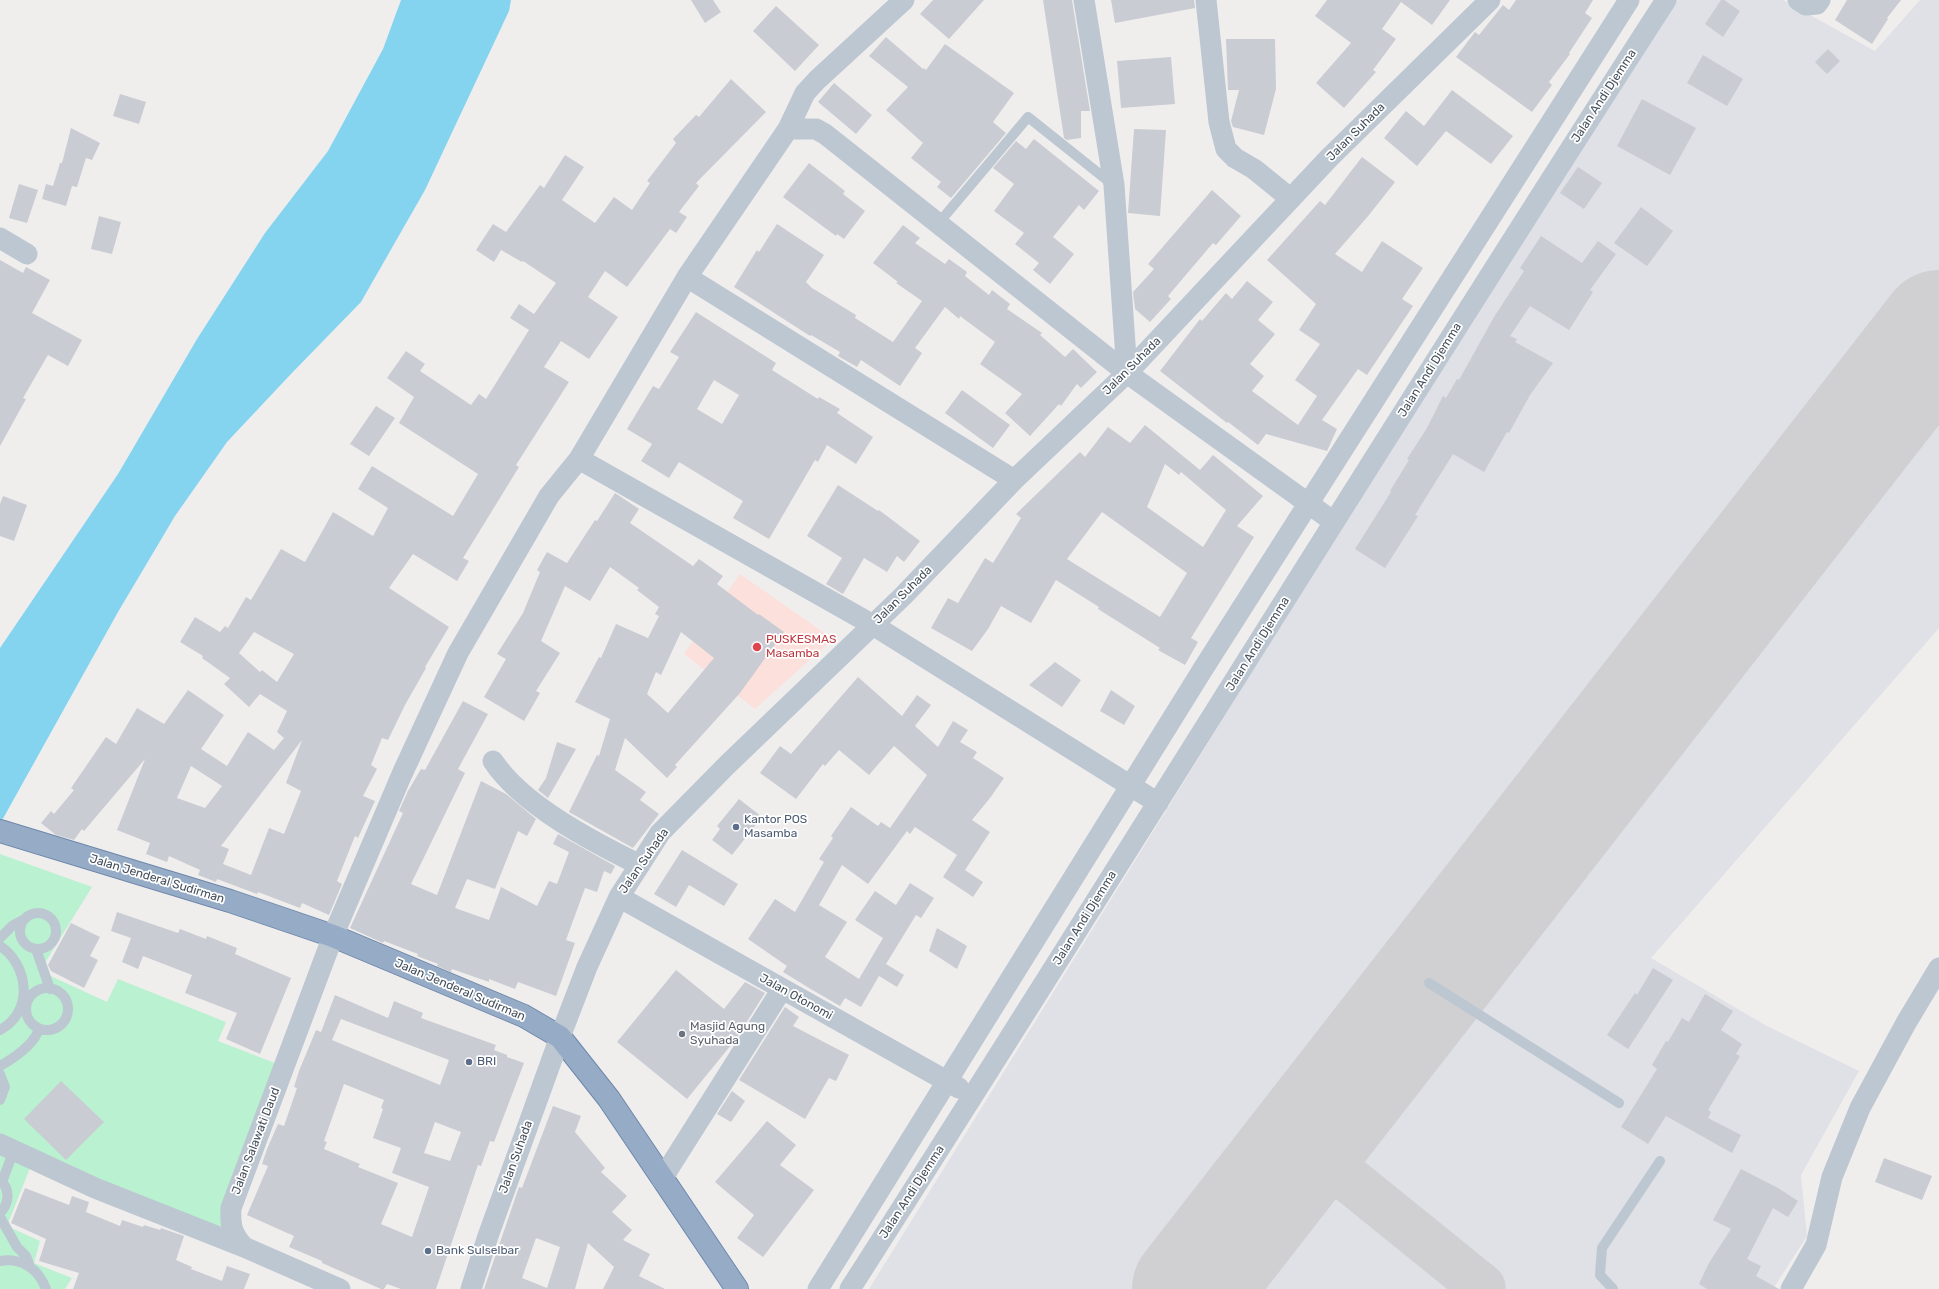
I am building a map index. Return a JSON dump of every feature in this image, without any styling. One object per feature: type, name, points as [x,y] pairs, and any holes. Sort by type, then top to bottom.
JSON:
[{"type":"highway","name":"Jalan Jenderal Sudirman","points":[[0,831],[230,901],[333,936],[524,1016],[560,1037],[609,1099],[737,1289]]},
{"type":"street","name":"Jalan Salawati Daud","points":[[244,1247],[233,1232],[231,1208],[333,936],[402,774],[458,653],[549,496],[579,459],[687,277],[788,129],[805,93],[817,80],[904,0]]},
{"type":"street","points":[[1084,0],[1114,185],[1127,373]]},
{"type":"street","points":[[1206,0],[1219,122],[1226,150],[1235,158],[1254,169],[1291,199]]},
{"type":"street","name":"Jalan Suhada","points":[[471,1289],[560,1037],[587,967],[619,897],[666,828],[727,765],[873,625],[1014,480],[1127,373],[1329,158],[1490,0]]},
{"type":"street","points":[[818,1289],[1203,669],[1404,351],[1542,139],[1630,0]]},
{"type":"street","name":"Jalan Andi Djemma","points":[[850,1289],[974,1095],[1334,522],[1666,0]]},
{"type":"street","points":[[1798,0],[1806,4],[1817,4],[1820,0]]},
{"type":"street","points":[[788,129],[816,129],[825,134],[937,225],[1127,373],[1308,505],[1334,522]]},
{"type":"street","points":[[1542,139],[1567,154]]},
{"type":"street","points":[[0,238],[27,254]]},
{"type":"street","points":[[687,277],[1014,480]]},
{"type":"street","points":[[579,459],[873,625],[1158,803]]},
{"type":"street","points":[[493,761],[501,773],[535,804],[610,851],[640,865]]},
{"type":"street","name":"Jalan Otonomi","points":[[619,897],[947,1082],[974,1095]]},
{"type":"street","points":[[1791,1289],[1816,1244],[1832,1177],[1860,1108],[1906,1023],[1939,968]]},
{"type":"street","points":[[662,1179],[782,989]]},
{"type":"street","points":[[7,1147],[95,1188],[244,1247],[340,1289]]},
{"type":"lane","points":[[937,225],[1028,117],[1114,185]]},
{"type":"lane","points":[[0,938],[12,926],[29,915],[44,913],[55,924],[56,932],[50,945],[36,949],[28,947],[20,938],[19,931],[23,920]]},
{"type":"lane","points":[[0,946],[14,958],[20,967],[24,989],[23,1001],[18,1012],[12,1021],[0,1030]]},
{"type":"lane","points":[[36,949],[50,988]]},
{"type":"lane","points":[[1429,983],[1619,1103]]},
{"type":"lane","points":[[50,988],[63,995],[67,1001],[68,1015],[64,1022],[53,1030],[39,1029],[32,1025],[27,1018],[27,1002],[31,995],[36,991],[50,988]]},
{"type":"lane","points":[[0,1066],[22,1051],[37,1037],[39,1029]]},
{"type":"lane","points":[[0,1074],[5,1087],[4,1093],[0,1100]]},
{"type":"lane","points":[[0,1212],[7,1203],[8,1196],[7,1188],[1,1181],[7,1147]]},
{"type":"lane","points":[[1613,1289],[1600,1275],[1602,1248],[1660,1161]]},
{"type":"lane","points":[[0,1217],[17,1247],[26,1256],[30,1267],[43,1281],[46,1289]]},
{"type":"lane","points":[[12,1260],[17,1247]]},
{"type":"lane","points":[[0,1261],[12,1260],[30,1267]]},
{"type":"shaded area","points":[[1677,0],[1783,0],[1875,51],[1920,0],[1939,0],[1939,628],[1651,958],[1765,1025],[1859,1071],[1801,1175],[1807,1236],[1773,1289],[869,1289],[1480,305]]},
{"type":"shaded area","name":"PUSKESMAS Masamba","points":[[740,574],[833,639],[755,709],[684,654]]},
{"type":"green space","points":[[0,854],[92,887],[40,971],[107,1002],[118,979],[226,1022],[218,1041],[280,1065],[215,1244],[30,1168],[7,1226],[40,1241],[34,1263],[72,1278],[65,1289],[0,1289]]},
{"type":"water","points":[[401,0],[511,0],[509,11],[425,190],[361,302],[227,442],[175,516],[118,612],[0,824],[0,648],[118,474],[197,339],[265,233],[328,151],[383,49]]},
{"type":"building","points":[[691,0],[713,0],[721,12],[705,23]]},
{"type":"building","points":[[933,0],[984,0],[949,39],[920,14]]},
{"type":"building","points":[[1043,0],[1072,0],[1090,111],[1081,111],[1081,138],[1067,140],[1064,138]]},
{"type":"building","points":[[1111,0],[1194,0],[1195,8],[1115,23]]},
{"type":"building","points":[[1327,0],[1450,0],[1432,25],[1401,2],[1382,29],[1396,39],[1373,70],[1376,72],[1344,108],[1316,83],[1351,43],[1315,16]]},
{"type":"building","points":[[1516,0],[1593,0],[1585,13],[1592,18],[1569,53],[1570,54],[1549,82],[1552,85],[1532,112],[1456,57],[1475,32],[1479,35],[1503,5],[1509,10]]},
{"type":"building","points":[[1721,0],[1724,0],[1740,11],[1723,37],[1705,24]]},
{"type":"building","points":[[1847,0],[1901,0],[1887,18],[1888,19],[1872,44],[1835,20]]},
{"type":"building","points":[[776,6],[819,45],[795,71],[753,31]]},
{"type":"building","points":[[886,37],[926,70],[945,44],[1014,93],[993,122],[1006,133],[951,198],[937,187],[941,182],[911,158],[923,143],[886,110],[908,87],[869,56]]},
{"type":"building","points":[[1226,39],[1275,39],[1276,89],[1264,135],[1233,127],[1231,121],[1239,90],[1228,90]]},
{"type":"building","points":[[1828,49],[1840,61],[1827,74],[1815,62]]},
{"type":"building","points":[[1703,55],[1743,79],[1727,106],[1687,83]]},
{"type":"building","points":[[1171,57],[1175,104],[1121,108],[1117,61]]},
{"type":"building","points":[[731,79],[766,112],[696,183],[699,186],[679,212],[687,217],[676,233],[670,229],[627,287],[605,271],[588,297],[618,317],[589,359],[561,341],[544,367],[569,382],[516,465],[519,467],[463,558],[469,561],[457,581],[413,554],[389,588],[449,627],[425,667],[426,668],[405,705],[388,740],[382,738],[371,765],[377,769],[363,796],[375,801],[358,838],[355,836],[337,881],[342,884],[329,915],[302,903],[300,908],[258,892],[257,894],[217,879],[216,882],[198,875],[200,870],[169,856],[167,862],[146,854],[150,843],[117,830],[145,759],[84,831],[82,829],[74,840],[56,835],[41,823],[51,811],[54,814],[74,790],[71,788],[106,737],[116,744],[137,708],[164,724],[188,690],[224,715],[201,749],[227,766],[248,732],[274,750],[284,738],[277,732],[287,711],[260,694],[249,707],[224,684],[230,678],[202,658],[203,656],[180,642],[195,617],[220,632],[225,626],[228,628],[246,597],[251,600],[281,549],[305,562],[333,512],[373,536],[388,508],[358,489],[372,466],[453,516],[478,474],[399,423],[414,397],[387,378],[406,351],[425,364],[420,371],[471,405],[479,394],[486,399],[529,330],[510,318],[519,304],[534,314],[556,283],[523,261],[522,262],[501,250],[494,262],[476,250],[493,224],[506,232],[540,185],[544,188],[565,155],[584,167],[562,200],[595,223],[614,197],[632,210],[650,183],[647,181],[676,143],[673,139],[696,115],[699,117]],"holes":[[[254,632],[294,654],[277,682],[262,670],[260,672],[239,653]],[[302,740],[286,783],[301,791],[284,834],[269,828],[251,875],[223,864],[229,849],[221,846]],[[191,766],[222,786],[205,808],[177,798]]]},
{"type":"building","points":[[834,83],[872,115],[856,134],[818,102]]},
{"type":"building","points":[[1452,90],[1513,136],[1491,164],[1446,131],[1417,166],[1384,138],[1406,111],[1424,126]]},
{"type":"building","points":[[120,94],[146,102],[139,124],[113,116]]},
{"type":"building","points":[[1642,99],[1696,128],[1670,175],[1617,146]]},
{"type":"building","points":[[71,128],[100,143],[92,160],[86,158],[77,187],[72,186],[66,206],[42,199],[46,184],[53,186],[60,163],[62,163]]},
{"type":"building","points":[[1134,129],[1166,130],[1160,216],[1128,213]]},
{"type":"building","points":[[1034,139],[1099,191],[1084,210],[1079,205],[1053,237],[1074,254],[1050,284],[1033,270],[1039,263],[1015,244],[1024,233],[994,211],[1014,184],[993,168],[1016,141],[1026,149]]},
{"type":"building","points":[[1362,157],[1395,182],[1335,254],[1362,272],[1382,241],[1423,268],[1402,299],[1413,306],[1367,375],[1358,369],[1322,420],[1337,429],[1327,451],[1266,434],[1258,445],[1160,371],[1200,319],[1202,321],[1226,293],[1232,299],[1247,281],[1273,302],[1258,320],[1275,334],[1250,364],[1264,376],[1252,391],[1298,425],[1317,396],[1295,380],[1320,344],[1299,330],[1316,304],[1267,260],[1320,201],[1325,205]]},
{"type":"building","points":[[809,163],[845,191],[843,194],[865,211],[844,239],[837,234],[836,236],[783,197]]},
{"type":"building","points":[[1578,167],[1602,183],[1584,209],[1560,193]]},
{"type":"building","points":[[19,184],[38,190],[27,223],[9,218]]},
{"type":"building","points":[[1212,190],[1241,216],[1216,245],[1213,243],[1168,296],[1171,299],[1150,322],[1135,309],[1133,292],[1154,269],[1148,264]]},
{"type":"building","points":[[1641,207],[1673,231],[1647,266],[1614,243]]},
{"type":"building","points":[[99,216],[121,222],[112,254],[91,249]]},
{"type":"building","points":[[777,224],[824,255],[806,282],[812,288],[856,315],[855,318],[893,342],[922,301],[896,283],[898,282],[873,263],[903,225],[920,238],[915,243],[945,264],[949,259],[967,272],[965,276],[989,295],[992,290],[1010,304],[1007,309],[1042,333],[1040,335],[1065,357],[1073,349],[1097,372],[1081,388],[1077,384],[1061,406],[1059,404],[1030,436],[1005,413],[1022,394],[980,364],[995,342],[960,316],[959,319],[945,307],[915,348],[922,353],[900,386],[861,360],[857,367],[838,356],[840,352],[811,335],[810,336],[734,287],[757,250],[759,252]]},
{"type":"building","points":[[1541,236],[1582,263],[1598,241],[1616,254],[1590,290],[1593,292],[1569,330],[1530,306],[1510,336],[1517,339],[1515,342],[1553,363],[1530,395],[1509,433],[1507,432],[1484,472],[1453,454],[1415,515],[1418,516],[1385,568],[1355,549],[1391,492],[1390,491],[1409,460],[1407,459],[1427,428],[1443,396],[1446,398],[1457,379],[1459,380],[1494,317],[1524,271],[1520,268]]},
{"type":"building","points":[[0,260],[23,273],[26,267],[50,280],[32,313],[82,340],[68,366],[48,355],[23,398],[26,399],[0,446]]},
{"type":"building","points":[[696,312],[776,363],[772,370],[818,399],[819,397],[840,409],[837,413],[873,437],[856,464],[827,445],[818,462],[815,460],[769,539],[733,518],[743,501],[679,462],[669,478],[641,461],[652,444],[627,429],[653,386],[659,389],[679,357],[670,352]],"holes":[[[714,380],[739,395],[722,424],[697,409]]]},
{"type":"building","points":[[962,390],[1010,425],[993,448],[945,413]]},
{"type":"building","points":[[376,406],[395,418],[369,456],[350,444]]},
{"type":"building","points":[[1145,425],[1200,470],[1213,455],[1263,496],[1237,526],[1254,537],[1191,638],[1198,642],[1185,665],[1158,650],[1160,648],[1098,609],[1099,607],[1056,580],[1031,623],[1001,606],[988,629],[972,651],[931,628],[948,598],[958,603],[985,558],[993,563],[1021,518],[1016,514],[1080,452],[1085,457],[1108,427],[1130,443]],"holes":[[[1165,464],[1179,475],[1181,472],[1226,510],[1203,547],[1147,507]],[[1102,512],[1187,573],[1160,617],[1067,559]]]},
{"type":"building","points":[[838,485],[878,511],[879,510],[920,541],[904,562],[897,556],[887,572],[864,558],[843,594],[826,584],[842,558],[807,536]]},
{"type":"building","points":[[615,493],[639,509],[630,523],[693,566],[699,559],[723,576],[717,584],[758,615],[759,614],[784,632],[740,693],[675,765],[677,767],[667,778],[625,738],[615,770],[646,792],[640,800],[659,814],[633,848],[569,812],[597,755],[599,756],[610,719],[575,702],[599,657],[601,658],[616,624],[648,638],[659,616],[655,614],[659,607],[637,590],[639,588],[610,567],[590,601],[565,586],[541,641],[560,653],[536,691],[540,693],[524,721],[484,697],[506,659],[497,654],[523,613],[540,572],[537,570],[547,552],[567,563],[595,520],[597,521]],"holes":[[[681,632],[714,658],[668,713],[647,694],[656,672],[661,675]]]},
{"type":"building","points":[[3,496],[27,505],[14,541],[0,536],[0,504]]},
{"type":"building","points":[[1055,662],[1081,680],[1062,707],[1029,685]]},
{"type":"building","points":[[858,677],[902,716],[917,695],[931,705],[915,726],[938,747],[953,721],[968,730],[960,742],[977,752],[973,758],[1004,778],[972,820],[990,832],[965,870],[983,882],[973,897],[943,877],[957,855],[915,827],[910,834],[907,831],[868,884],[842,865],[819,905],[847,922],[825,957],[859,979],[883,938],[855,920],[875,891],[896,905],[910,883],[934,898],[921,918],[916,915],[886,964],[904,975],[897,987],[879,976],[861,1007],[845,998],[840,1006],[809,988],[783,972],[787,966],[748,939],[775,899],[795,912],[824,862],[819,859],[833,838],[831,836],[851,807],[878,826],[881,822],[890,828],[927,775],[894,746],[869,775],[839,750],[825,766],[823,764],[796,799],[760,773],[780,746],[791,754]]},
{"type":"building","points":[[1111,690],[1135,706],[1124,725],[1100,711]]},
{"type":"building","points":[[463,701],[488,714],[458,769],[465,773],[411,884],[437,895],[481,781],[506,794],[536,819],[527,836],[518,831],[495,889],[467,879],[455,908],[489,920],[501,887],[537,906],[549,881],[557,884],[569,852],[553,844],[558,834],[615,866],[611,874],[604,871],[597,892],[585,888],[566,940],[575,943],[556,996],[518,982],[515,989],[489,979],[489,982],[452,969],[451,972],[437,966],[438,964],[417,956],[418,954],[384,941],[383,943],[350,928],[403,813],[399,811],[408,791],[421,769],[425,770]]},
{"type":"building","points":[[557,742],[576,749],[548,798],[538,790],[546,778]]},
{"type":"building","name":"Kantor POS Masamba","points":[[739,799],[762,817],[732,855],[712,840],[720,829],[717,826]]},
{"type":"building","points":[[682,850],[738,884],[724,906],[689,885],[676,907],[654,894]]},
{"type":"building","points":[[117,912],[178,933],[180,929],[206,939],[207,936],[237,948],[235,954],[291,978],[260,1054],[226,1039],[237,1013],[185,993],[192,975],[143,956],[138,969],[122,962],[131,938],[111,931]]},
{"type":"building","points":[[71,923],[100,937],[90,956],[98,960],[84,988],[51,971],[48,965]]},
{"type":"building","points":[[937,928],[967,946],[957,969],[929,951]]},
{"type":"building","points":[[1653,968],[1673,980],[1628,1049],[1607,1035],[1635,993],[1637,995]]},
{"type":"building","name":"Masjid Agung Syuhada","points":[[676,970],[724,1009],[745,982],[765,993],[736,1039],[687,1099],[617,1042]]},
{"type":"building","points":[[1705,994],[1733,1011],[1721,1030],[1742,1044],[1736,1054],[1740,1056],[1708,1110],[1711,1112],[1708,1118],[1741,1135],[1732,1153],[1666,1116],[1648,1144],[1621,1127],[1657,1069],[1652,1065],[1666,1041],[1668,1042],[1682,1018],[1689,1022]]},
{"type":"building","points":[[335,995],[388,1018],[394,1001],[423,1013],[421,1018],[496,1045],[494,1050],[507,1055],[507,1057],[524,1063],[494,1142],[490,1141],[481,1166],[478,1165],[436,1289],[401,1289],[387,1284],[384,1289],[381,1289],[289,1247],[294,1236],[247,1215],[268,1166],[262,1164],[267,1149],[278,1124],[284,1126],[297,1088],[294,1087],[299,1071],[316,1030],[321,1032]],"holes":[[[341,1019],[449,1060],[440,1085],[332,1040]],[[344,1084],[384,1100],[381,1108],[383,1109],[373,1138],[401,1148],[392,1173],[429,1187],[412,1237],[381,1224],[398,1183],[358,1167],[360,1164],[324,1149],[327,1142],[324,1141]],[[435,1122],[461,1132],[450,1161],[424,1153]]]},
{"type":"building","points":[[785,1007],[799,1017],[793,1026],[849,1055],[836,1081],[829,1078],[805,1119],[739,1080]]},
{"type":"building","points":[[61,1081],[104,1122],[66,1160],[24,1119]]},
{"type":"building","points":[[732,1091],[745,1101],[731,1122],[717,1114]]},
{"type":"building","points":[[553,1106],[581,1116],[575,1132],[605,1168],[601,1172],[627,1196],[612,1212],[632,1230],[623,1240],[650,1254],[639,1276],[665,1289],[603,1289],[614,1267],[588,1243],[575,1289],[484,1289],[519,1187],[522,1188]],"holes":[[[536,1238],[560,1247],[547,1288],[522,1278]]]},
{"type":"building","points":[[767,1121],[796,1145],[780,1165],[814,1190],[763,1257],[737,1238],[754,1215],[715,1182]]},
{"type":"building","points":[[1884,1158],[1932,1176],[1922,1200],[1875,1182]]},
{"type":"building","points":[[1741,1169],[1778,1188],[1798,1201],[1788,1217],[1773,1208],[1747,1259],[1761,1266],[1756,1276],[1779,1289],[1707,1289],[1699,1284],[1709,1263],[1731,1229],[1713,1220]]},
{"type":"building","points":[[25,1188],[69,1205],[72,1196],[89,1202],[86,1212],[120,1226],[122,1220],[143,1227],[144,1225],[160,1230],[161,1228],[184,1236],[176,1260],[192,1267],[191,1269],[222,1281],[227,1266],[250,1274],[244,1289],[73,1289],[79,1273],[39,1261],[46,1239],[11,1223]]},
{"type":"taxiway","points":[[1304,1143],[1482,1287]]},
{"type":"runway","points":[[1191,1289],[1939,329]]},
{"type":"place","name":"PUSKESMAS Masamba","points":[[757,647]]},
{"type":"place","name":"Kantor POS Masamba","points":[[736,827]]},
{"type":"place","name":"Masjid Agung Syuhada","points":[[682,1034]]},
{"type":"place","name":"BRI","points":[[469,1062]]},
{"type":"place","name":"Bank Sulselbar","points":[[428,1251]]}]
